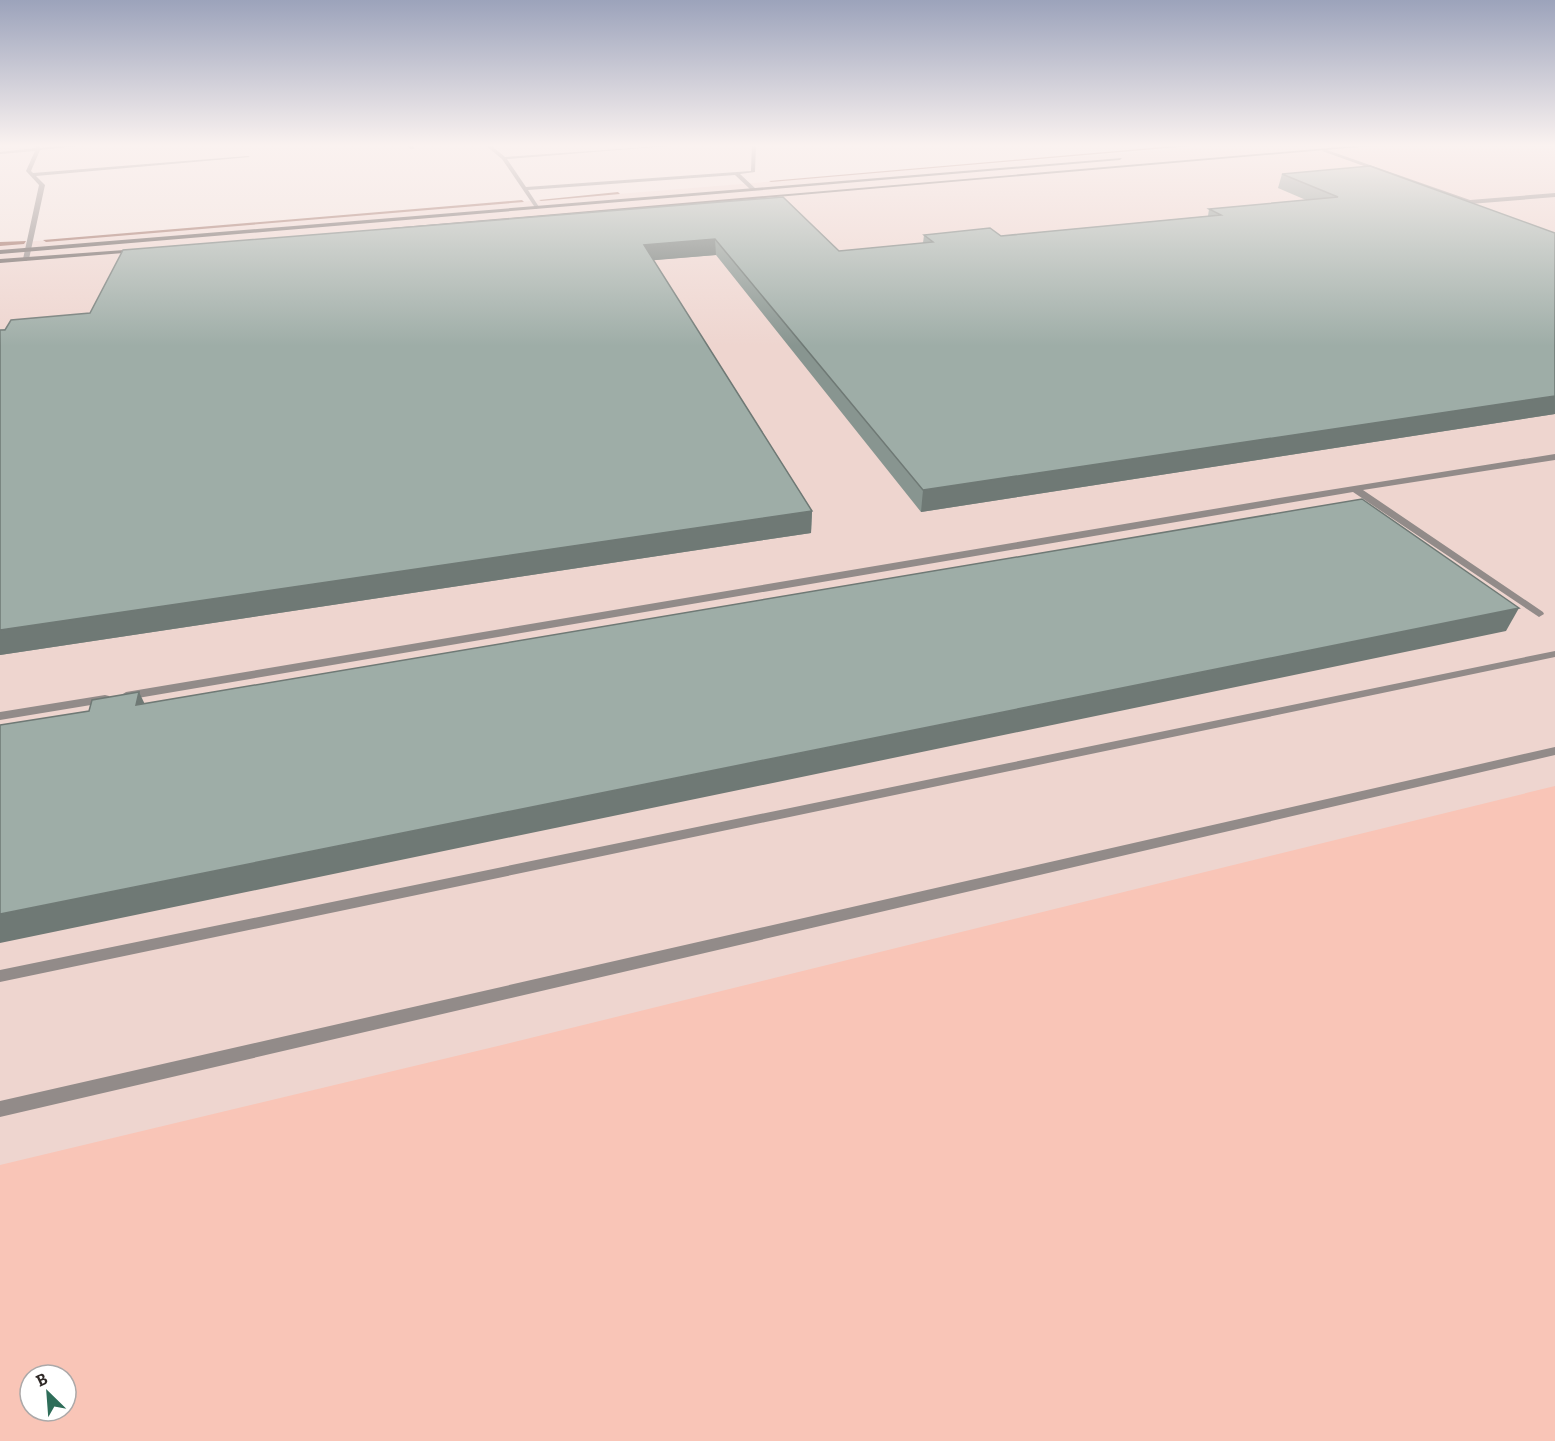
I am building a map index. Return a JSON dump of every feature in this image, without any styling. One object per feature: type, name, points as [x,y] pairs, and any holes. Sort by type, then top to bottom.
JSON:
[{"type":"main road","points":[[0,252],[485,211]]},
{"type":"main road","points":[[391,228],[591,211]]},
{"type":"main road","points":[[0,261],[144,249]]},
{"type":"street","points":[[26,259],[37,211]]},
{"type":"street","points":[[0,716],[1555,457]]},
{"type":"street","points":[[1355,489],[1539,614]]},
{"type":"street","points":[[0,976],[1555,654]]},
{"type":"street","points":[[0,1109],[1555,751]]},
{"type":"shaded area","points":[[405,211],[1555,211],[1555,1441],[0,1441],[0,244]]},
{"type":"shaded area","points":[[1555,786],[1555,1441],[0,1441],[0,1165],[502,1045]]},
{"type":"building","points":[[606,211],[798,211],[839,251],[933,242],[924,235],[990,228],[1001,236],[1221,215],[1213,211],[1495,211],[1555,233],[1555,396],[923,490],[715,239],[644,245],[812,511],[0,630],[0,330],[5,330],[11,320],[90,313],[123,250]]},
{"type":"building","points":[[1362,499],[1519,608],[0,914],[0,725],[89,711],[92,700],[139,692],[136,705]]},
{"type":"waterway","points":[[46,240],[397,211]]},
{"type":"waterway","points":[[0,244],[24,242]]}]
